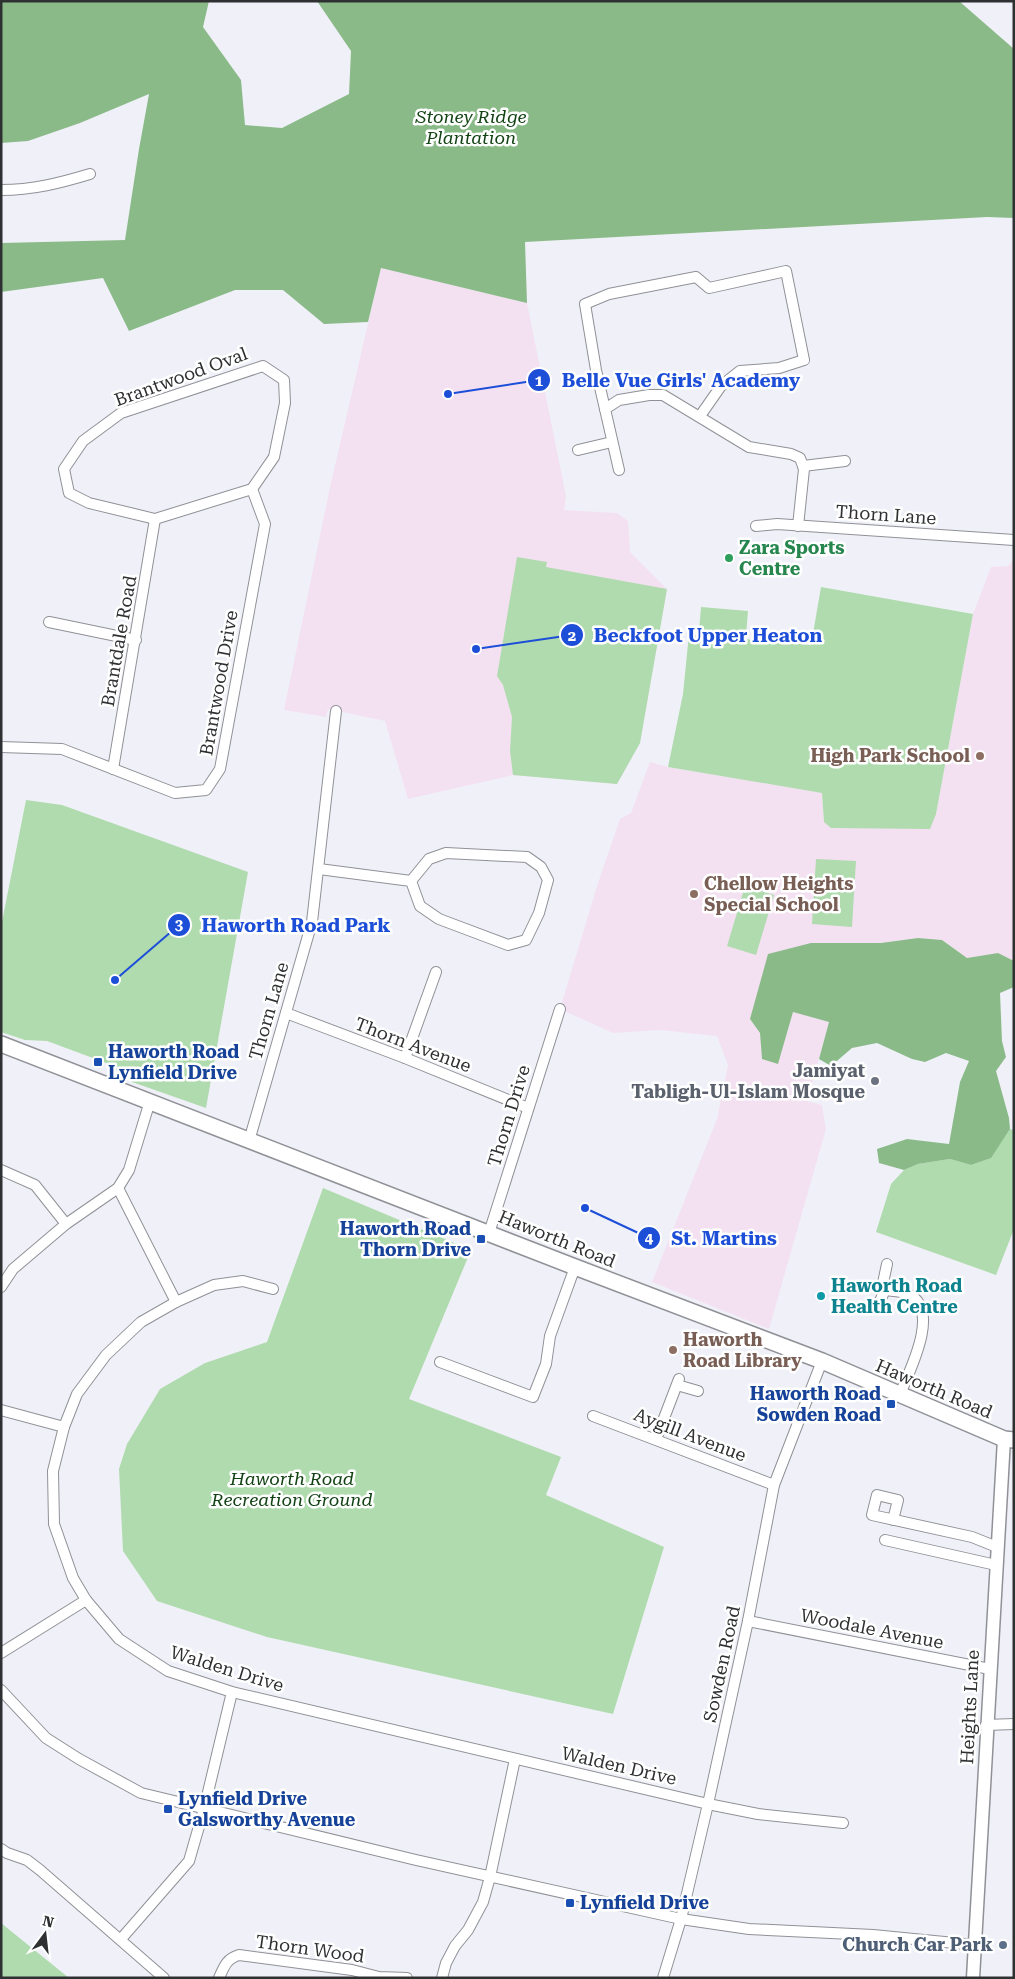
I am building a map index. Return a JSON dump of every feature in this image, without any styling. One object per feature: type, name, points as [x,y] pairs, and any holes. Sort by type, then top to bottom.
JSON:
[{"type":"main road","name":"Haworth Road","points":[[1,1044],[822,1361],[1009,1439]]},
{"type":"street","points":[[1,190],[48,187],[90,174]]},
{"type":"street","points":[[618,470],[596,370],[585,304],[608,294],[696,277],[709,288],[786,271],[804,360],[779,368],[740,371],[721,386],[700,416]]},
{"type":"street","name":"Brantwood Oval","points":[[263,366],[284,380],[286,403],[274,457],[252,489],[155,518],[89,503],[69,493],[64,469],[83,441],[121,412],[263,366]]},
{"type":"street","points":[[605,409],[619,400],[649,395],[663,396],[700,416],[749,447],[791,454],[800,458],[803,466],[798,526]]},
{"type":"street","points":[[578,450],[612,442]]},
{"type":"street","points":[[803,466],[845,461]]},
{"type":"street","name":"Brantwood Drive","points":[[1,747],[62,749],[175,793],[206,790],[220,769],[265,524],[252,489]]},
{"type":"street","name":"Brantdale Road","points":[[114,769],[155,518]]},
{"type":"street","name":"Thorn Lane","points":[[756,526],[777,524],[1014,540]]},
{"type":"street","points":[[49,622],[136,640]]},
{"type":"street","name":"Thorn Lane","points":[[249,1141],[312,922],[336,711]]},
{"type":"street","points":[[446,853],[527,857],[541,867],[548,880],[539,913],[526,940],[508,945],[439,919],[420,906],[411,881],[429,858],[446,853]]},
{"type":"street","points":[[319,869],[411,881]]},
{"type":"street","points":[[406,1058],[436,972]]},
{"type":"street","name":"Thorn Drive","points":[[489,1232],[560,1009]]},
{"type":"street","name":"Thorn Avenue","points":[[286,1013],[406,1058],[528,1108]]},
{"type":"street","points":[[1,1287],[13,1269],[66,1224],[118,1188],[129,1170],[150,1102]]},
{"type":"street","points":[[1,1170],[35,1184],[66,1224]]},
{"type":"street","points":[[118,1188],[176,1302]]},
{"type":"street","points":[[880,1301],[885,1290],[883,1283],[887,1264]]},
{"type":"street","points":[[440,1362],[533,1397],[546,1364],[550,1336],[575,1267]]},
{"type":"street","name":"Walden Drive","points":[[274,1289],[243,1281],[214,1285],[176,1302],[140,1322],[106,1355],[77,1394],[64,1427],[53,1471],[54,1524],[73,1578],[86,1600],[118,1639],[168,1671],[232,1692],[708,1804],[758,1814],[843,1823]]},
{"type":"street","points":[[885,1290],[908,1294],[919,1303],[923,1316],[924,1332],[900,1394]]},
{"type":"street","name":"Sowden Road","points":[[663,1978],[681,1919],[708,1804],[748,1621],[774,1485],[822,1361]]},
{"type":"street","points":[[656,1439],[678,1382],[698,1391]]},
{"type":"street","points":[[1,1410],[64,1427]]},
{"type":"street","name":"Aygill Avenue","points":[[593,1416],[774,1485]]},
{"type":"street","name":"Heights Lane","points":[[973,1978],[996,1548],[1009,1439]]},
{"type":"street","points":[[893,1520],[972,1537],[996,1548]]},
{"type":"street","points":[[885,1540],[996,1565]]},
{"type":"street","points":[[1,1653],[86,1600]]},
{"type":"street","name":"Woodale Avenue","points":[[748,1621],[990,1669]]},
{"type":"street","points":[[1,1690],[46,1738],[79,1759],[141,1793],[490,1877],[681,1919],[750,1929],[873,1935],[974,1944]]},
{"type":"street","points":[[121,1939],[189,1861],[204,1809],[232,1692]]},
{"type":"street","points":[[986,1725],[1014,1724]]},
{"type":"street","points":[[442,1978],[446,1963],[455,1946],[468,1930],[483,1902],[515,1759]]},
{"type":"street","points":[[1,1849],[27,1860],[164,1978]]},
{"type":"street","name":"Thorn Wood","points":[[219,1978],[227,1961],[232,1957],[239,1956],[352,1970],[379,1977],[407,1978]]},
{"type":"shaded area","points":[[381,268],[527,303],[566,496],[564,510],[617,513],[628,521],[630,552],[667,589],[640,743],[617,784],[513,775],[408,799],[385,721],[328,709],[326,717],[284,710],[330,487]]},
{"type":"shaded area","points":[[1014,560],[1014,961],[998,953],[967,958],[942,940],[918,938],[881,943],[750,1019],[760,1033],[762,1059],[778,1063],[793,1012],[829,1022],[807,1101],[822,1105],[826,1129],[769,1329],[652,1282],[717,1119],[728,1065],[717,1036],[660,1030],[613,1033],[560,1009],[597,886],[620,819],[631,813],[650,762],[668,767],[822,793],[824,822],[936,814],[973,614],[991,567],[1008,566]]},
{"type":"green space","name":"Stoney Ridge Plantation","points":[[1,1],[209,1],[203,27],[241,80],[245,125],[282,128],[349,94],[351,51],[317,1],[959,1],[1014,49],[1014,218],[987,217],[525,242],[527,303],[381,268],[368,322],[324,324],[283,290],[235,290],[129,331],[103,278],[1,292],[1,243],[125,240],[149,94],[80,123],[28,141],[1,143]]},
{"type":"green space","points":[[517,557],[547,562],[546,567],[667,589],[640,743],[617,784],[513,775],[510,751],[512,717],[503,685],[497,676]]},
{"type":"green space","points":[[821,587],[973,614],[936,814],[930,829],[831,828],[824,822],[822,793],[668,767],[683,694],[689,634],[811,645]]},
{"type":"green space","points":[[701,607],[748,611],[746,636],[699,632]]},
{"type":"green space","points":[[26,800],[62,805],[248,872],[206,1108],[132,1082],[109,1064],[47,1041],[25,1040],[1,1032],[1,927]]},
{"type":"green space","points":[[816,859],[856,861],[852,927],[812,924]]},
{"type":"green space","points":[[745,886],[774,895],[756,955],[727,946]]},
{"type":"green space","points":[[918,938],[942,940],[967,958],[998,953],[1014,961],[1014,987],[1000,993],[1002,1041],[1006,1057],[996,1071],[1009,1118],[1010,1129],[991,1158],[971,1165],[950,1159],[918,1164],[904,1170],[879,1163],[877,1149],[907,1139],[949,1144],[960,1082],[969,1061],[946,1053],[925,1062],[912,1059],[877,1043],[852,1048],[831,1066],[819,1059],[829,1022],[793,1012],[778,1064],[762,1059],[760,1033],[750,1019],[768,954],[811,943],[881,943]]},
{"type":"green space","points":[[1010,1129],[1014,1130],[1014,1229],[996,1275],[876,1232],[891,1184],[904,1170],[918,1164],[950,1159],[971,1165],[990,1158]]},
{"type":"green space","name":"Haworth Road Recreation Ground","points":[[323,1188],[471,1250],[409,1399],[561,1457],[546,1495],[664,1547],[613,1714],[267,1637],[157,1601],[123,1551],[119,1469],[127,1444],[160,1389],[205,1363],[267,1342]]},
{"type":"green space","points":[[1,1923],[69,1978],[1,1978]]},
{"type":"place","name":"Belle Vue Girls' Academy","points":[[448,394]]},
{"type":"place","name":"Zara Sports Centre","points":[[729,558]]},
{"type":"place","name":"Beckfoot Upper Heaton","points":[[476,649]]},
{"type":"place","name":"High Park School","points":[[980,756]]},
{"type":"place","name":"Chellow Heights Special School","points":[[694,894]]},
{"type":"place","name":"Haworth Road Park","points":[[115,980]]},
{"type":"place","name":"Haworth Road Lynfield Drive","points":[[98,1062]]},
{"type":"place","name":"Jamiyat Tabligh-Ul-Islam Mosque","points":[[875,1081]]},
{"type":"place","name":"St. Martins","points":[[585,1208]]},
{"type":"place","name":"Haworth Road Thorn Drive","points":[[481,1239]]},
{"type":"place","name":"Haworth Road Health Centre","points":[[821,1296]]},
{"type":"place","name":"Haworth Road Library","points":[[673,1350]]},
{"type":"place","name":"Haworth Road Sowden Road","points":[[891,1404]]},
{"type":"place","name":"Lynfield Drive Galsworthy Avenue","points":[[168,1809]]},
{"type":"place","name":"Lynfield Drive","points":[[570,1903]]},
{"type":"place","name":"Church Car Park","points":[[1003,1945]]}]
